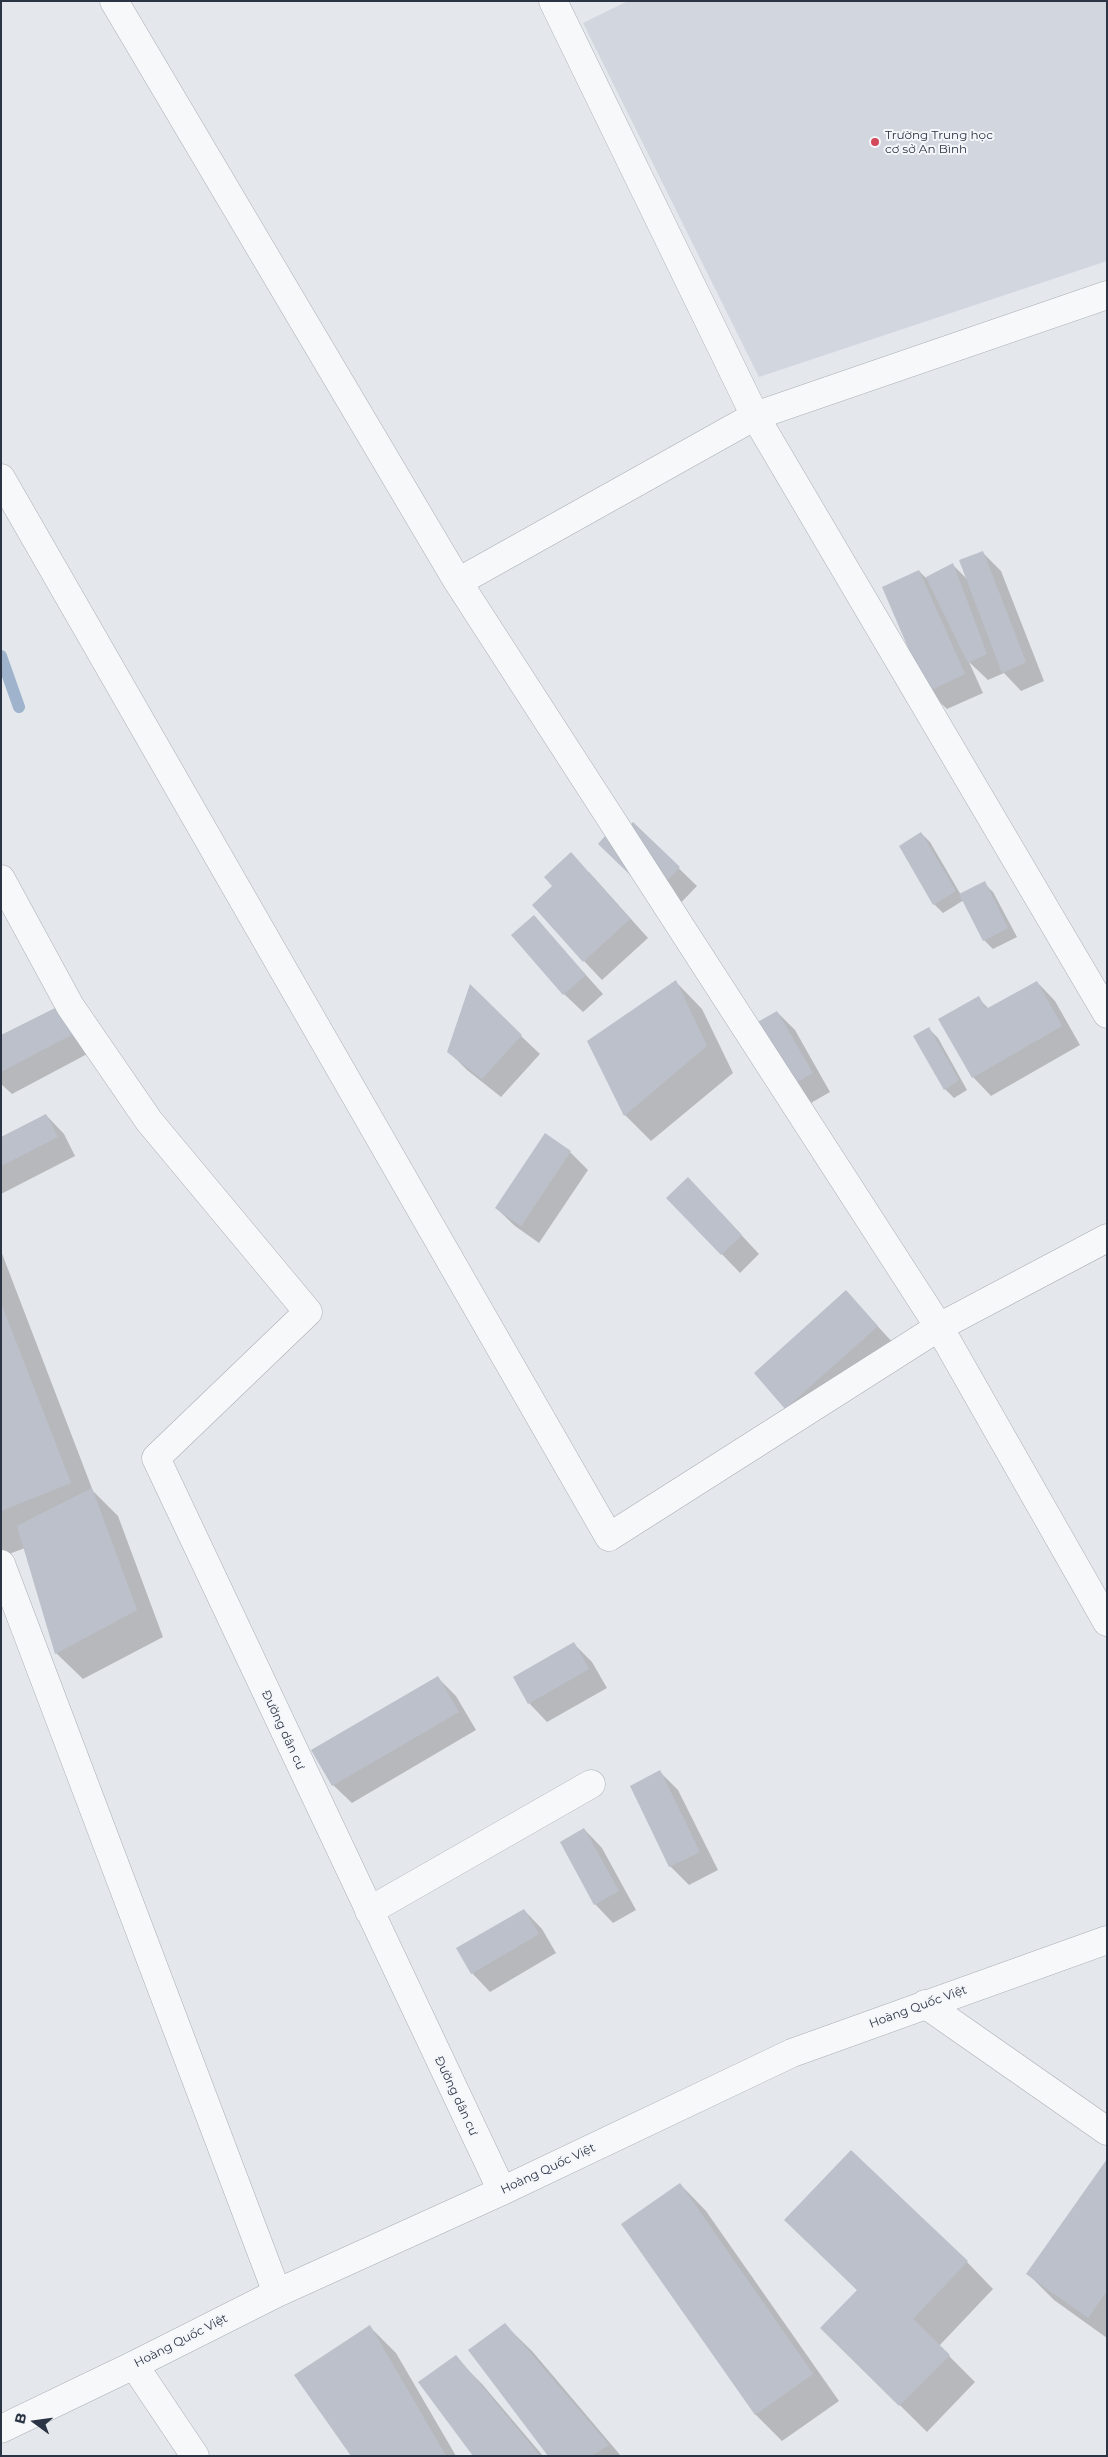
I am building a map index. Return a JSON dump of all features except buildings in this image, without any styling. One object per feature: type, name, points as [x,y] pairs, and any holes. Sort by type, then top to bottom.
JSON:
[{"type":"street","points":[[114,1],[458,582],[939,1327],[1107,1622]]},
{"type":"street","points":[[554,1],[754,416],[1107,1014]]},
{"type":"street","points":[[458,582],[754,416],[1107,295]]},
{"type":"street","points":[[1,478],[609,1537],[939,1327],[1107,1238]]},
{"type":"street","name":"Đường dân cư","points":[[1,879],[70,1006],[149,1121],[308,1312],[156,1458],[502,2191]]},
{"type":"street","points":[[1,1564],[277,2293]]},
{"type":"street","points":[[369,1911],[591,1784]]},
{"type":"street","name":"Hoàng Quốc Việt","points":[[1,2429],[277,2293],[502,2191],[792,2054],[925,2004],[1107,1940]]},
{"type":"street","points":[[925,2004],[1107,2131]]},
{"type":"street","points":[[134,2365],[195,2456]]},
{"type":"shaded area","name":"Trường Trung học cơ sở An Bình","points":[[628,1],[1107,1],[1107,261],[759,377],[583,23]]},
{"type":"waterway","points":[[1,656],[19,707]]},
{"type":"place","name":"Trường Trung học cơ sở An Bình","points":[[875,142]]}]
